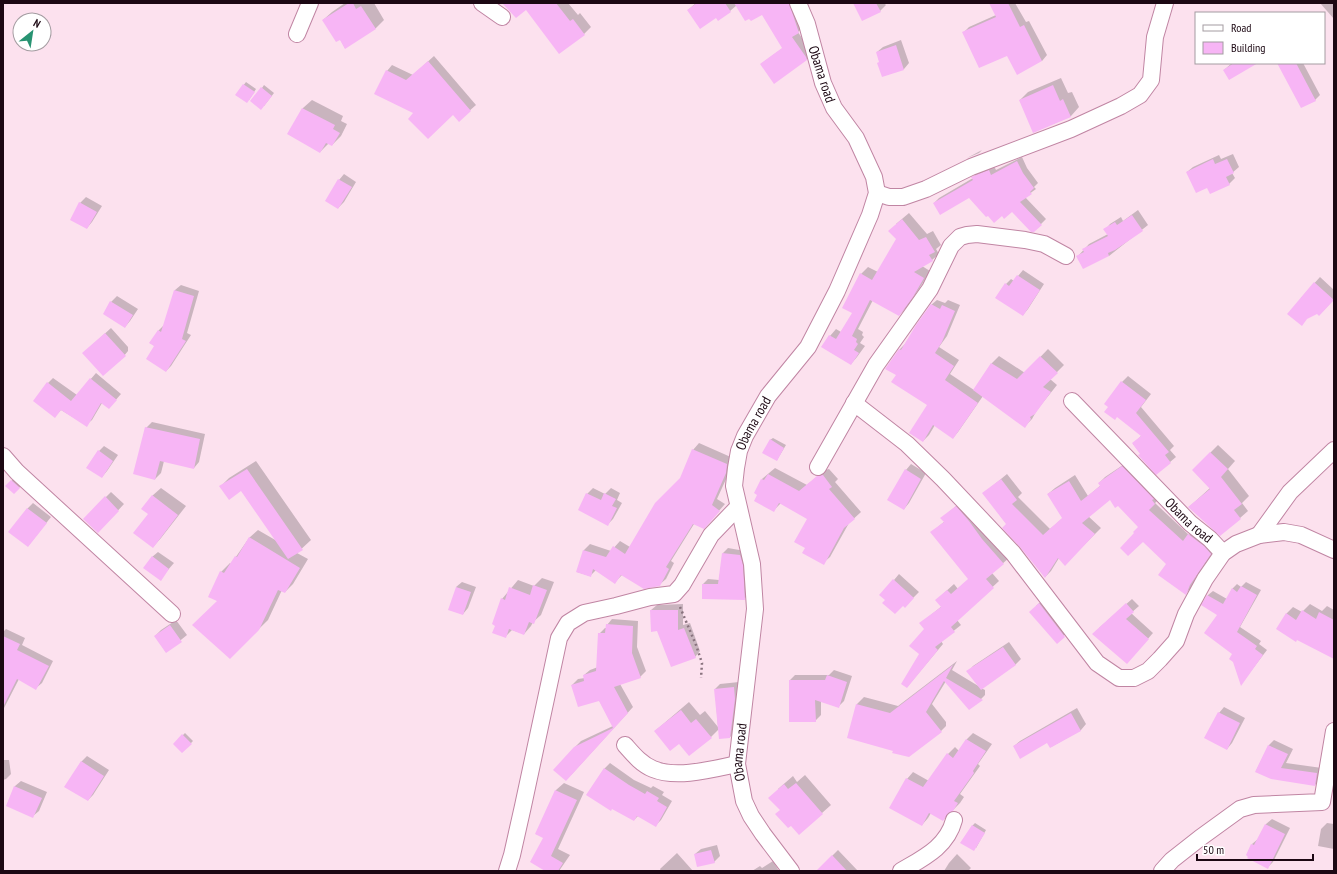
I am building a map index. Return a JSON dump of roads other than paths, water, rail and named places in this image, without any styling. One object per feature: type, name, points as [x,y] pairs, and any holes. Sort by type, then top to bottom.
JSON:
[{"type":"street","points":[[298,34],[310,3]]},
{"type":"street","points":[[482,3],[502,17]]},
{"type":"street","name":"Obama road","points":[[791,871],[751,816],[744,801],[736,764],[755,609],[752,564],[734,486],[739,451],[745,436],[768,396],[808,347],[837,291],[870,215],[877,193],[874,177],[856,138],[834,108],[823,83],[807,24],[798,3]]},
{"type":"street","points":[[877,193],[889,197],[903,197],[926,189],[971,168],[1071,129],[1140,95],[1151,80],[1155,37],[1165,3]]},
{"type":"street","points":[[818,467],[876,365],[930,289],[952,246],[960,237],[977,234],[1025,240],[1044,244],[1066,256]]},
{"type":"street","name":"Obama road","points":[[1072,400],[1190,523],[1210,539],[1223,553],[1236,544],[1259,535],[1284,532],[1301,535],[1334,550]]},
{"type":"street","points":[[854,403],[907,444],[943,479],[1013,554],[1097,663],[1119,678],[1134,678],[1148,671],[1176,640],[1186,614],[1205,579],[1223,553]]},
{"type":"street","points":[[1259,535],[1290,492],[1334,450]]},
{"type":"street","points":[[4,462],[17,472],[172,614]]},
{"type":"street","points":[[507,871],[523,806],[559,638],[568,622],[584,613],[650,597],[674,594],[682,585],[711,535],[738,507]]},
{"type":"street","points":[[1162,871],[1172,860],[1240,809],[1254,805],[1322,802],[1334,731]]},
{"type":"street","points":[[625,745],[639,761],[654,770],[671,773],[694,773],[736,764]]},
{"type":"street","points":[[901,871],[930,854],[942,843],[954,820]]}]
